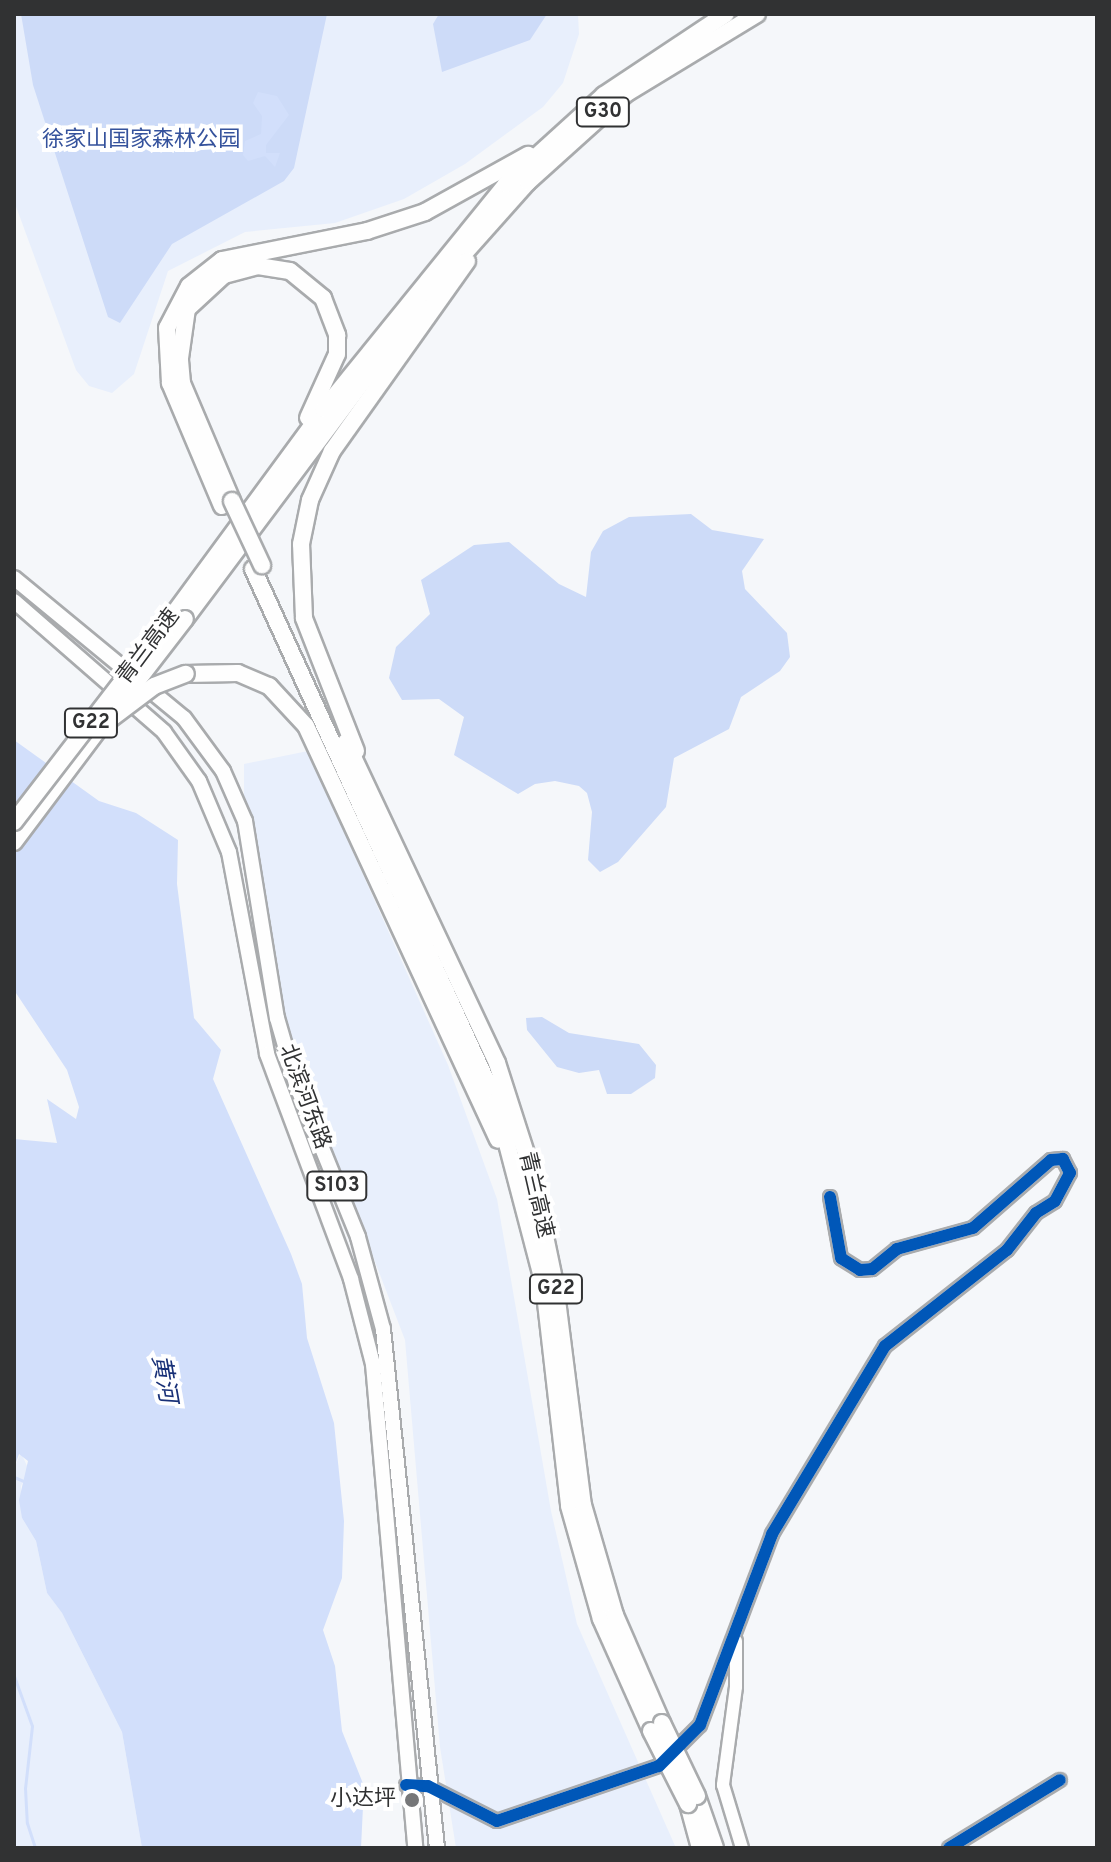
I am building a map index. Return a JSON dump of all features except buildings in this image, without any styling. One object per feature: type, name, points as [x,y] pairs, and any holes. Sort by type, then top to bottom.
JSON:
[{"type":"highway","name":"G30","points":[[566,130],[604,95],[726,14]]},
{"type":"highway","name":"G30","points":[[497,215],[627,93],[757,14]]},
{"type":"highway","points":[[405,866],[170,383],[167,328],[189,286],[222,260],[367,231],[425,212],[566,130]]},
{"type":"highway","points":[[253,508],[419,286],[506,184],[566,130]]},
{"type":"highway","points":[[101,726],[429,293],[497,215]]},
{"type":"highway","points":[[405,866],[312,646],[299,584],[301,544],[310,500],[332,451],[497,215]]},
{"type":"highway","points":[[227,504],[182,383],[180,331],[200,293],[224,275],[272,267],[308,281],[323,298],[337,335],[337,354],[309,417],[253,508]]},
{"type":"highway","name":"青兰高速","points":[[14,822],[253,508]]},
{"type":"highway","points":[[258,567],[478,1052],[525,1208]]},
{"type":"highway","points":[[101,726],[154,686],[186,674],[238,673],[269,686],[306,726],[474,1082],[525,1208]]},
{"type":"highway","name":"G22","points":[[14,842],[101,726]]},
{"type":"highway","name":"青兰高速","points":[[405,866],[497,1063],[531,1169],[555,1284],[583,1505],[615,1615],[657,1727]]},
{"type":"highway","name":"青兰高速","points":[[525,1208],[544,1285],[569,1506],[601,1619],[657,1727]]},
{"type":"highway","points":[[657,1727],[715,1848]]},
{"type":"highway","points":[[692,1800],[700,1848]]},
{"type":"main road","name":"北滨河东路","points":[[14,578],[184,718],[223,771],[245,821],[277,1018],[296,1084],[358,1237],[383,1329],[428,1786],[437,1848]]},
{"type":"main road","name":"北滨河东路","points":[[14,601],[164,732],[199,781],[229,852],[267,1054],[351,1279],[371,1353],[406,1785],[415,1848]]},
{"type":"street","points":[[406,1785],[428,1786],[497,1821],[639,1777],[659,1766],[700,1725],[772,1534],[885,1346],[1007,1250],[1036,1213],[1055,1201],[1070,1173],[1063,1159],[1051,1160],[973,1228],[897,1249],[872,1269],[860,1270],[841,1258],[830,1197]]},
{"type":"street","points":[[735,1637],[739,1660],[723,1785],[742,1848]]},
{"type":"street","points":[[949,1848],[1060,1780]]},
{"type":"green space","name":"徐家山国家森林公园","points":[[14,14],[578,14],[579,34],[563,83],[543,107],[465,164],[404,199],[335,223],[245,232],[168,271],[134,374],[112,393],[89,386],[76,370],[14,201]]},
{"type":"green space","points":[[21,14],[327,14],[294,168],[284,181],[172,244],[120,323],[108,317],[33,85]]},
{"type":"green space","points":[[439,14],[547,14],[530,40],[442,72],[433,24]]},
{"type":"green space","points":[[691,514],[712,530],[764,539],[742,571],[745,589],[787,633],[790,657],[780,671],[741,697],[729,729],[674,758],[666,807],[618,862],[600,872],[588,860],[592,812],[587,793],[579,786],[555,781],[535,784],[518,794],[454,755],[464,717],[439,699],[402,700],[389,678],[396,647],[430,614],[421,580],[474,545],[509,542],[559,584],[586,597],[591,552],[603,531],[629,517]]},
{"type":"green space","points":[[308,751],[448,1065],[497,1199],[551,1511],[577,1624],[676,1848],[456,1848],[440,1747],[405,1340],[284,1024],[244,826],[244,764]]},
{"type":"green space","points":[[542,1017],[569,1033],[639,1044],[656,1065],[655,1078],[631,1094],[607,1094],[599,1070],[579,1073],[557,1067],[527,1030],[526,1018]]},
{"type":"green space","points":[[21,1453],[29,1470],[21,1486],[22,1518],[36,1541],[47,1593],[62,1613],[122,1732],[142,1848],[14,1848],[14,1468]]},
{"type":"water","points":[[258,92],[277,96],[289,115],[266,145],[266,153],[280,153],[275,167],[265,156],[248,161],[243,155],[245,141],[261,134],[262,116],[253,103]]},
{"type":"water","name":"黄河","points":[[14,740],[99,801],[136,813],[178,840],[177,884],[194,1018],[221,1050],[213,1079],[302,1284],[307,1338],[334,1423],[344,1521],[342,1578],[323,1630],[335,1666],[342,1731],[364,1786],[361,1848],[142,1848],[122,1732],[62,1613],[47,1593],[36,1541],[22,1518],[19,1500],[28,1461],[19,1454],[14,1468],[14,1139],[57,1143],[47,1099],[76,1119],[79,1107],[67,1070],[14,990]]},
{"type":"waterway","points":[[14,1477],[26,1482]]},
{"type":"waterway","points":[[14,1676],[32,1726],[25,1788],[27,1823],[35,1848]]},
{"type":"cycle path","points":[[406,1785],[428,1786],[497,1821],[659,1766],[700,1725],[772,1534],[885,1346],[1007,1250],[1036,1213],[1055,1201],[1070,1173],[1063,1159],[1051,1160],[973,1228],[897,1249],[872,1269],[860,1270],[841,1258],[830,1197]]},
{"type":"cycle path","points":[[949,1848],[1060,1780]]},
{"type":"place","name":"小达坪","points":[[412,1800]]}]
